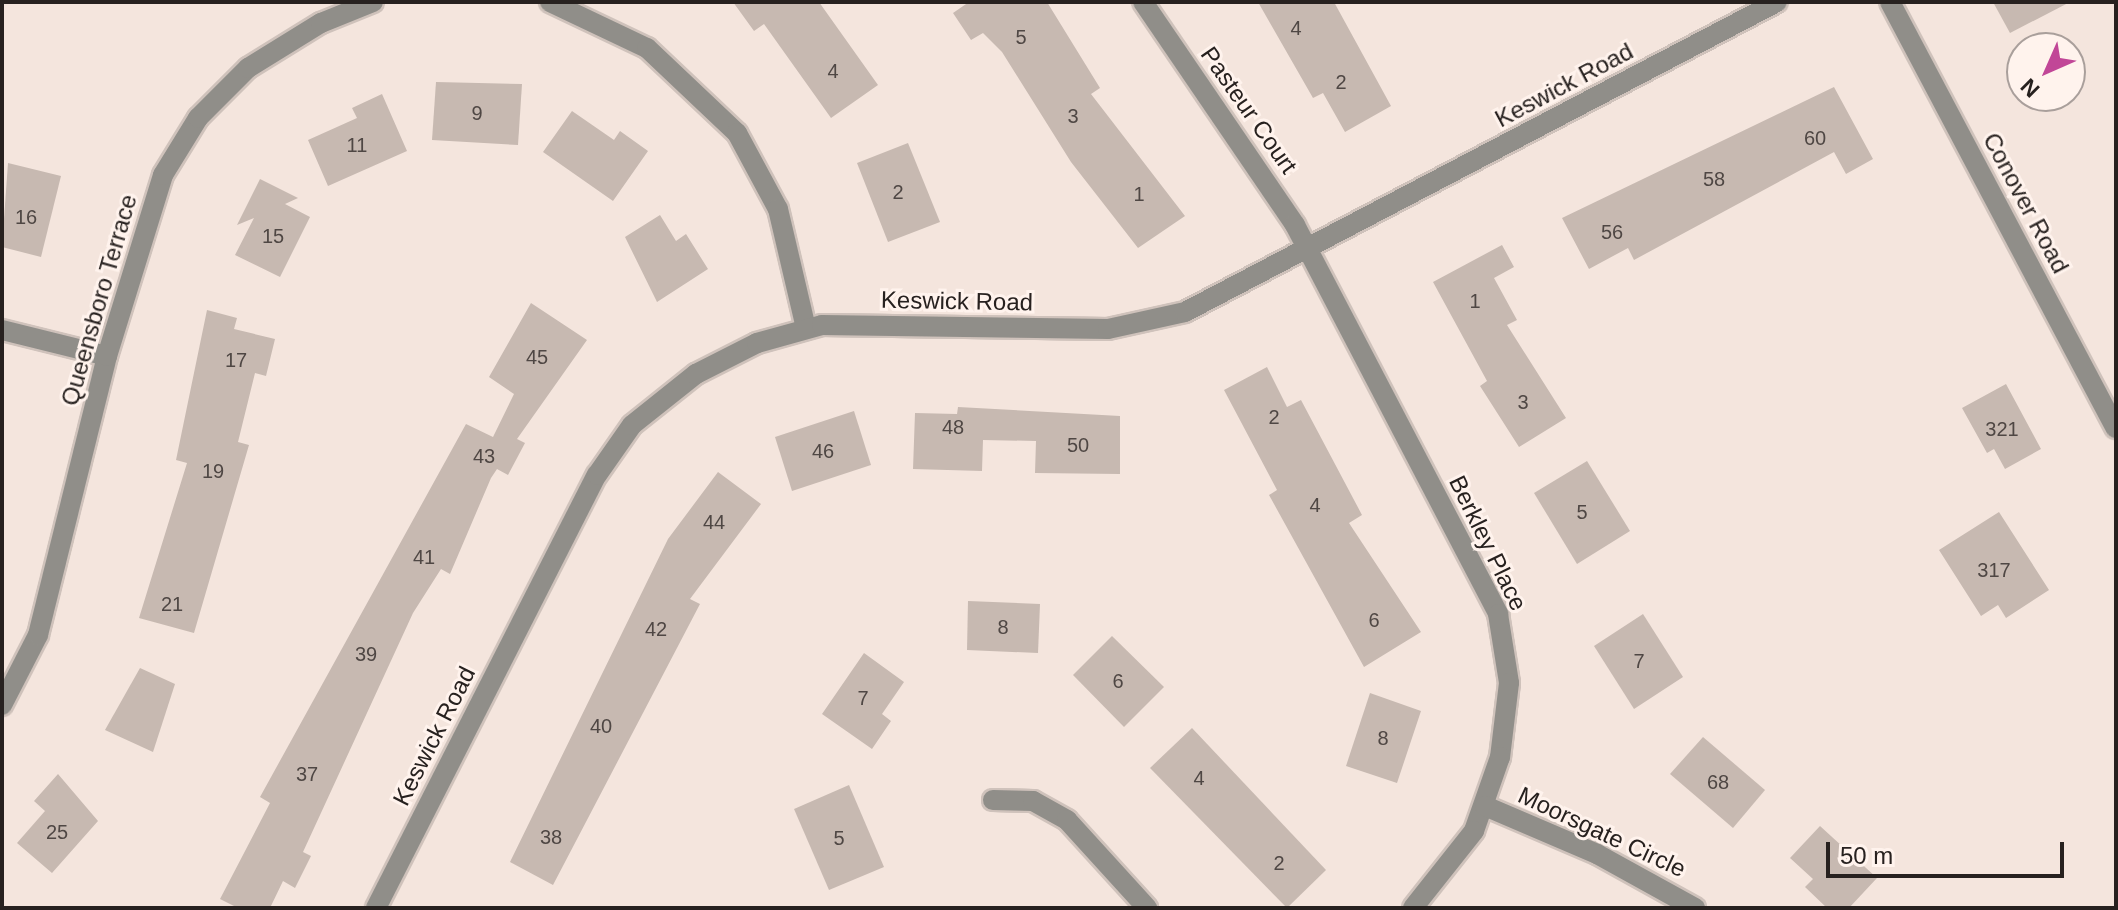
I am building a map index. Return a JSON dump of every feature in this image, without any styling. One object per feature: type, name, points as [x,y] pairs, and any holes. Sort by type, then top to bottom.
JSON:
[{"type":"street","name":"Queensboro Terrace","points":[[2,705],[38,635],[144,220],[198,118],[266,55],[373,2]]},
{"type":"street","points":[[550,2],[647,48],[737,133],[778,209],[806,328]]},
{"type":"street","name":"Pasteur Court","points":[[1143,2],[1309,250]]},
{"type":"street","name":"Keswick Road","points":[[376,908],[618,443],[661,399],[714,363],[806,328],[1131,326],[1210,303],[1777,2]]},
{"type":"street","name":"Conover Road","points":[[1890,2],[2116,428]]},
{"type":"street","name":"Berkley Place","points":[[1309,250],[1498,614],[1508,709],[1485,806],[1445,874],[1413,908]]},
{"type":"street","points":[[2,330],[107,356]]},
{"type":"street","points":[[993,800],[1033,801],[1067,820],[1147,908]]},
{"type":"street","name":"Moorsgate Circle","points":[[1485,806],[1608,859],[1695,908]]},
{"type":"building","points":[[733,2],[819,2],[878,85],[831,118],[764,24],[754,31]]},
{"type":"building","points":[[969,2],[1047,2],[1100,88],[1091,94],[1185,216],[1138,248],[1071,162],[1002,52],[983,33],[971,40],[953,13]]},
{"type":"building","points":[[1258,2],[1334,2],[1391,106],[1345,132],[1323,93],[1313,98]]},
{"type":"building","points":[[1993,2],[2070,2],[2012,32]]},
{"type":"building","points":[[436,82],[522,84],[518,145],[432,140]]},
{"type":"building","points":[[1834,87],[1873,159],[1846,174],[1834,152],[1634,260],[1628,248],[1589,269],[1562,218]]},
{"type":"building","points":[[382,94],[407,151],[328,186],[308,140],[357,118],[352,108]]},
{"type":"building","points":[[572,111],[614,140],[620,131],[648,151],[613,201],[543,152]]},
{"type":"building","points":[[908,143],[940,222],[888,242],[857,163]]},
{"type":"building","points":[[8,163],[61,176],[41,257],[2,247]]},
{"type":"building","points":[[260,179],[298,198],[285,204],[310,217],[280,277],[235,255],[254,218],[237,225]]},
{"type":"building","points":[[660,215],[676,241],[686,234],[708,269],[657,302],[625,237]]},
{"type":"building","points":[[1502,245],[1514,267],[1494,278],[1517,320],[1507,325],[1566,418],[1519,447],[1480,386],[1487,381],[1433,282]]},
{"type":"building","points":[[531,303],[587,340],[517,439],[525,443],[508,475],[497,469],[491,478],[450,574],[441,569],[413,613],[303,852],[311,856],[295,888],[283,881],[270,908],[238,908],[220,899],[270,803],[260,797],[466,424],[493,437],[514,394],[489,377]]},
{"type":"building","points":[[207,310],[237,318],[234,329],[275,339],[266,376],[255,373],[238,442],[249,445],[194,633],[139,618],[187,463],[176,460]]},
{"type":"building","points":[[1267,367],[1287,407],[1301,400],[1362,515],[1349,523],[1421,632],[1364,667],[1269,495],[1277,490],[1224,390]]},
{"type":"building","points":[[2006,384],[2041,449],[2005,469],[1994,449],[1987,453],[1962,408]]},
{"type":"building","points":[[958,407],[1120,416],[1120,474],[1035,473],[1036,441],[983,440],[982,471],[913,469],[915,413],[957,414]]},
{"type":"building","points":[[854,411],[871,465],[792,491],[775,437]]},
{"type":"building","points":[[1587,461],[1630,531],[1577,564],[1534,493]]},
{"type":"building","points":[[718,472],[761,504],[690,599],[700,604],[553,885],[510,862],[668,539]]},
{"type":"building","points":[[1999,512],[2049,590],[2006,618],[1998,605],[1981,616],[1939,550]]},
{"type":"building","points":[[968,601],[1040,604],[1038,653],[967,650]]},
{"type":"building","points":[[1643,614],[1683,677],[1634,709],[1594,646]]},
{"type":"building","points":[[1112,636],[1164,687],[1124,727],[1073,675]]},
{"type":"building","points":[[864,653],[904,682],[882,714],[891,721],[872,749],[822,714]]},
{"type":"building","points":[[140,668],[175,684],[153,752],[105,730]]},
{"type":"building","points":[[1370,693],[1421,711],[1397,783],[1346,766]]},
{"type":"building","points":[[1192,728],[1326,870],[1287,908],[1150,768]]},
{"type":"building","points":[[1703,737],[1765,790],[1733,828],[1670,774]]},
{"type":"building","points":[[58,774],[98,821],[52,873],[17,843],[45,811],[34,801]]},
{"type":"building","points":[[849,785],[884,867],[829,890],[794,809]]},
{"type":"building","points":[[1820,826],[1877,878],[1849,908],[1827,908],[1805,887],[1813,879],[1790,858]]}]
